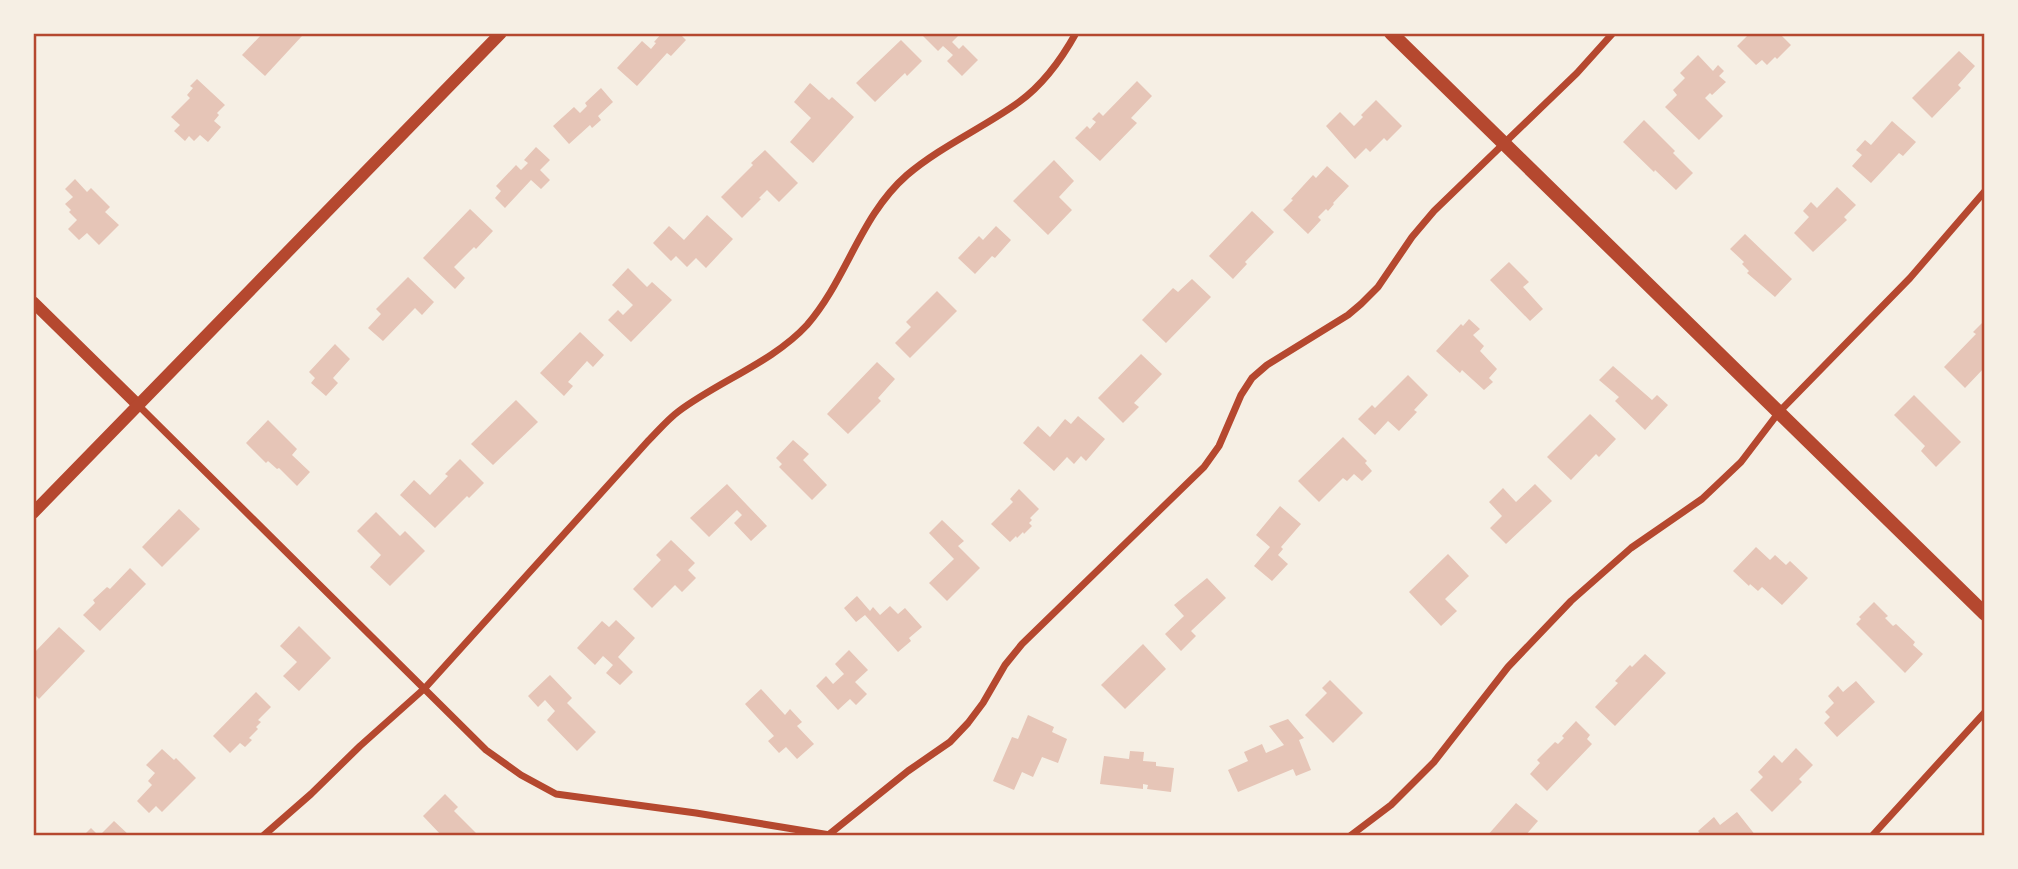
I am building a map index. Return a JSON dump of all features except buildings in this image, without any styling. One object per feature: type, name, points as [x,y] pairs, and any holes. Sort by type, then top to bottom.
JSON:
[{"type":"main road","points":[[1391,33],[1985,614]]},
{"type":"street","points":[[33,513],[501,33]]},
{"type":"street","points":[[263,836],[425,688],[677,412],[781,348],[807,324],[828,295],[867,222],[888,193],[915,169],[1019,103],[1062,58],[1076,33]]},
{"type":"street","points":[[33,302],[486,750],[521,775],[556,794],[687,812],[829,836],[908,771],[950,742],[968,723],[1006,665],[1023,645],[1204,467],[1219,446],[1241,395],[1252,378],[1267,365],[1348,316],[1361,304],[1378,287],[1412,237],[1434,211],[1577,73],[1613,33]]},
{"type":"street","points":[[1350,836],[1391,805],[1434,762],[1508,667],[1563,609],[1631,548],[1715,487],[1753,448],[1779,412],[1910,278],[1985,191]]},
{"type":"street","points":[[1872,836],[1985,712]]}]
